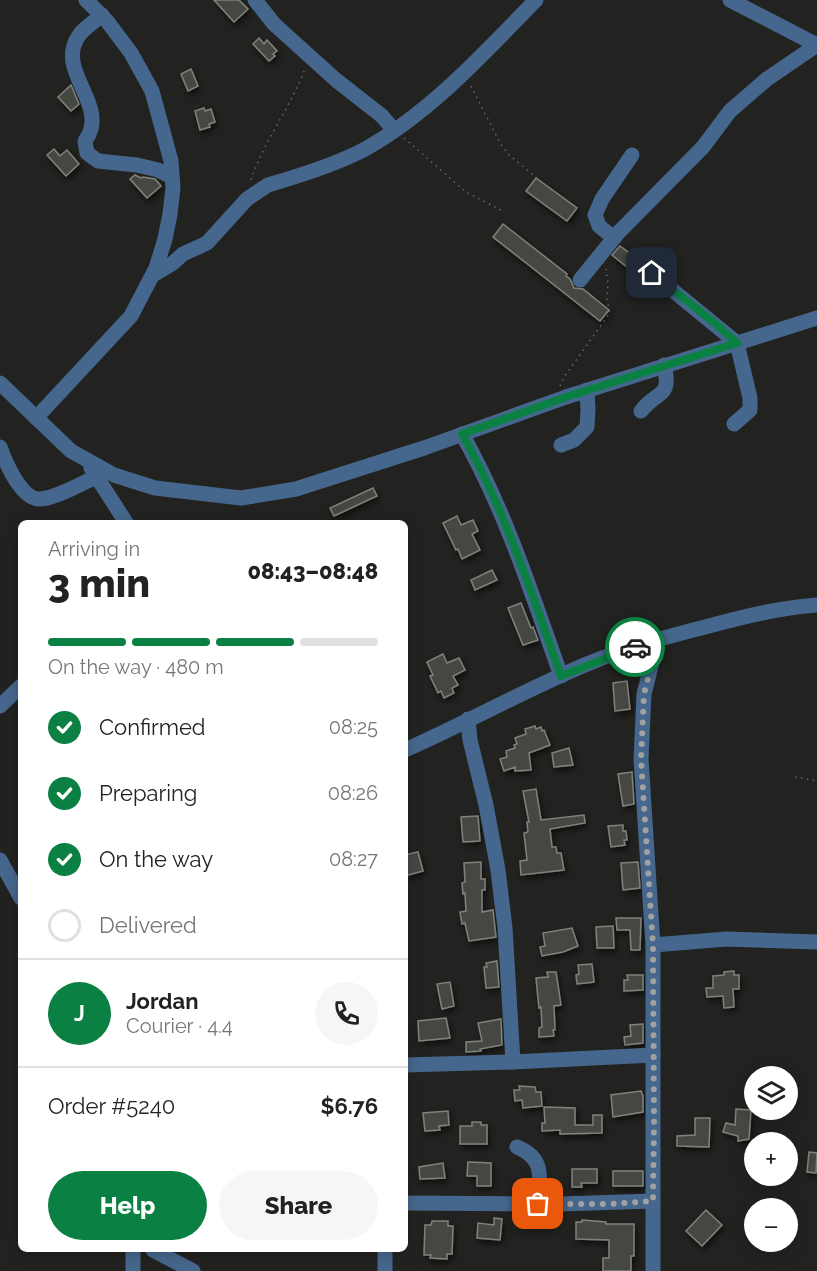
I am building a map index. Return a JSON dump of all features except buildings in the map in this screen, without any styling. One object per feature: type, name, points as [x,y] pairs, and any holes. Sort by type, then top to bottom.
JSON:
[{"type":"street","points":[[36,418],[131,316],[153,275],[170,214],[171,161],[147,79],[131,52],[102,15],[86,0]]},
{"type":"street","points":[[255,0],[274,24],[336,80],[382,116],[394,130]]},
{"type":"street","points":[[153,275],[183,254],[207,243],[247,199],[268,184],[357,153],[409,120],[465,71],[536,0]]},
{"type":"street","points":[[580,280],[614,238],[697,155],[730,111],[767,79],[817,45],[730,0]]},
{"type":"street","points":[[102,15],[80,34],[73,54],[74,68],[93,118],[90,134],[85,141],[87,153],[98,160],[122,162],[158,170],[172,177]]},
{"type":"street","points":[[614,238],[599,226],[595,215],[602,199],[632,155]]},
{"type":"street","points":[[648,270],[737,343],[750,398],[750,410],[734,424]]},
{"type":"street","points":[[0,383],[70,451],[114,475],[155,488],[241,498],[296,489],[587,390],[817,318]]},
{"type":"street","points":[[641,411],[666,387],[664,365]]},
{"type":"street","points":[[561,445],[574,440],[587,427],[587,390]]},
{"type":"street","points":[[462,434],[479,465],[517,553],[561,676]]},
{"type":"street","points":[[0,447],[13,475],[31,497],[47,498],[96,477]]},
{"type":"street","points":[[87,461],[124,520]]},
{"type":"street","points":[[408,749],[613,654],[658,639],[765,612],[817,605]]},
{"type":"street","points":[[653,1271],[653,945],[641,759],[644,694],[658,639]]},
{"type":"street","points":[[0,706],[18,689]]},
{"type":"street","points":[[468,719],[470,740],[486,805],[498,870],[505,928],[513,1062]]},
{"type":"street","points":[[0,860],[18,893]]},
{"type":"street","points":[[653,945],[727,939],[817,942]]},
{"type":"street","points":[[408,1065],[653,1055]]},
{"type":"street","points":[[517,1147],[533,1156],[538,1164],[540,1173],[538,1204]]},
{"type":"street","points":[[408,1203],[611,1204],[653,1201]]},
{"type":"street","points":[[133,1252],[133,1271]]},
{"type":"street","points":[[157,1252],[193,1271]]},
{"type":"street","points":[[384,1252],[385,1271]]},
{"type":"path","points":[[247,199],[251,178],[267,141],[288,108],[311,56]]},
{"type":"path","points":[[465,71],[500,143],[508,154],[537,178]]},
{"type":"path","points":[[394,130],[466,192],[501,210]]},
{"type":"path","points":[[556,401],[564,377],[610,313],[606,271],[601,254]]},
{"type":"path","points":[[795,777],[817,781]]},
{"type":"way so far","points":[[538,1204],[611,1204],[653,1201],[653,945],[641,759],[644,694],[658,639],[635,647]]},
{"type":"route","points":[[635,647],[561,676],[517,553],[479,465],[462,434],[665,364],[737,343],[652,273]]}]
